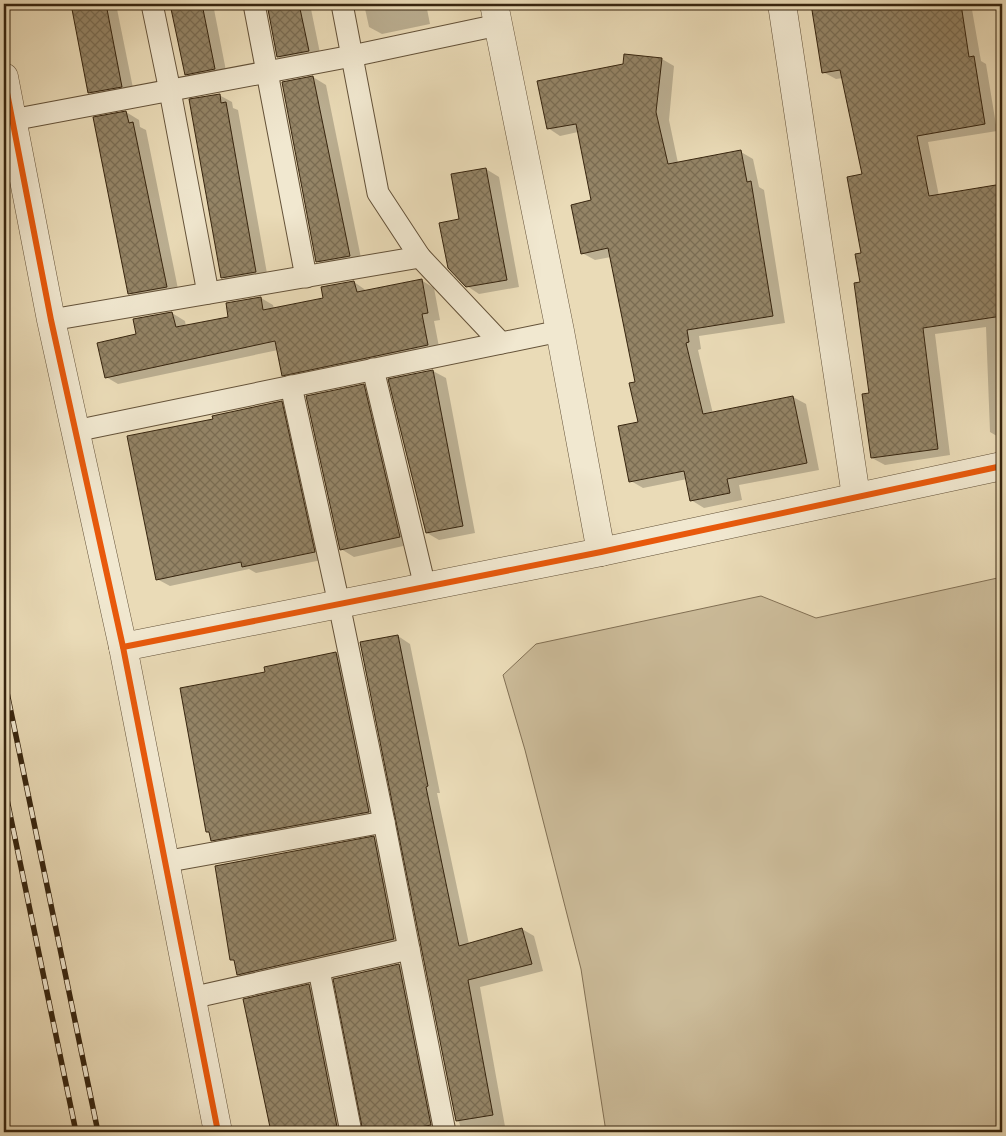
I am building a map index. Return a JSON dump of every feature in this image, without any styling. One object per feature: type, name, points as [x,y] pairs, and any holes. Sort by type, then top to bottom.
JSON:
[{"type":"street","points":[[782,4],[856,496]]},
{"type":"street","points":[[496,14],[560,331],[601,552]]},
{"type":"street","points":[[4,77],[51,320],[122,648],[218,1132]]},
{"type":"street","points":[[122,648],[601,552],[1002,466]]},
{"type":"lane","points":[[152,4],[208,293]]},
{"type":"lane","points":[[254,4],[306,277]]},
{"type":"lane","points":[[342,4],[378,193],[420,257],[500,343]]},
{"type":"lane","points":[[12,120],[352,56],[496,14]]},
{"type":"lane","points":[[51,320],[420,257]]},
{"type":"lane","points":[[75,431],[560,331]]},
{"type":"lane","points":[[373,369],[425,587]]},
{"type":"lane","points":[[290,386],[339,604],[445,1132]]},
{"type":"lane","points":[[164,862],[384,822]]},
{"type":"lane","points":[[191,998],[409,949]]},
{"type":"lane","points":[[319,970],[351,1132]]},
{"type":"shaded area","points":[[1002,577],[1002,1132],[606,1132],[581,969],[525,750],[503,675],[536,644],[761,596],[816,618]]},
{"type":"building","points":[[71,4],[106,4],[122,87],[88,93]]},
{"type":"building","points":[[170,4],[202,4],[215,69],[185,75]]},
{"type":"building","points":[[267,4],[299,4],[309,51],[277,57]]},
{"type":"building","points":[[811,4],[961,4],[969,57],[974,56],[985,124],[917,136],[929,196],[1002,184],[1002,316],[923,328],[938,449],[871,458],[862,394],[869,393],[854,283],[860,282],[855,254],[861,253],[847,177],[862,174],[840,70],[822,73]]},
{"type":"building","points":[[624,54],[662,58],[656,112],[668,164],[741,150],[747,182],[751,181],[773,316],[687,330],[689,342],[686,343],[703,414],[793,396],[807,463],[727,479],[730,493],[690,501],[684,471],[629,482],[618,426],[638,422],[629,383],[635,382],[608,248],[581,254],[571,205],[591,200],[576,124],[547,129],[537,81],[623,64]]},
{"type":"building","points":[[313,76],[350,256],[316,262],[282,82]]},
{"type":"building","points":[[220,94],[221,103],[226,102],[256,272],[221,278],[189,99]]},
{"type":"building","points":[[126,111],[129,123],[133,122],[167,287],[128,294],[93,117]]},
{"type":"building","points":[[486,168],[507,280],[466,287],[448,268],[439,223],[459,219],[451,174]]},
{"type":"building","points":[[422,279],[428,313],[422,314],[428,345],[282,376],[275,341],[105,378],[97,343],[136,334],[133,319],[172,312],[176,327],[228,317],[226,303],[261,297],[263,310],[323,298],[321,287],[354,281],[357,292]]},
{"type":"building","points":[[433,370],[463,526],[426,533],[388,379]]},
{"type":"building","points":[[364,384],[400,537],[340,550],[306,396]]},
{"type":"building","points":[[282,401],[315,552],[242,567],[241,562],[156,580],[127,436],[213,419],[212,416]]},
{"type":"building","points":[[398,635],[428,786],[426,787],[459,946],[522,928],[532,964],[468,980],[493,1115],[456,1121],[360,642]]},
{"type":"building","points":[[336,652],[369,812],[211,841],[209,832],[206,832],[180,688],[265,672],[264,667]]},
{"type":"building","points":[[374,836],[394,939],[237,975],[234,960],[230,960],[215,866]]},
{"type":"building","points":[[399,964],[431,1125],[395,1132],[363,1132],[333,979]]},
{"type":"building","points":[[309,984],[338,1132],[271,1132],[243,999]]},
{"type":"railway","points":[[4,678],[98,1132]]},
{"type":"railway","points":[[4,785],[76,1132]]},
{"type":"cycle path","points":[[4,77],[51,320],[123,647],[218,1132]]},
{"type":"cycle path","points":[[123,647],[601,552],[1002,466]]}]
